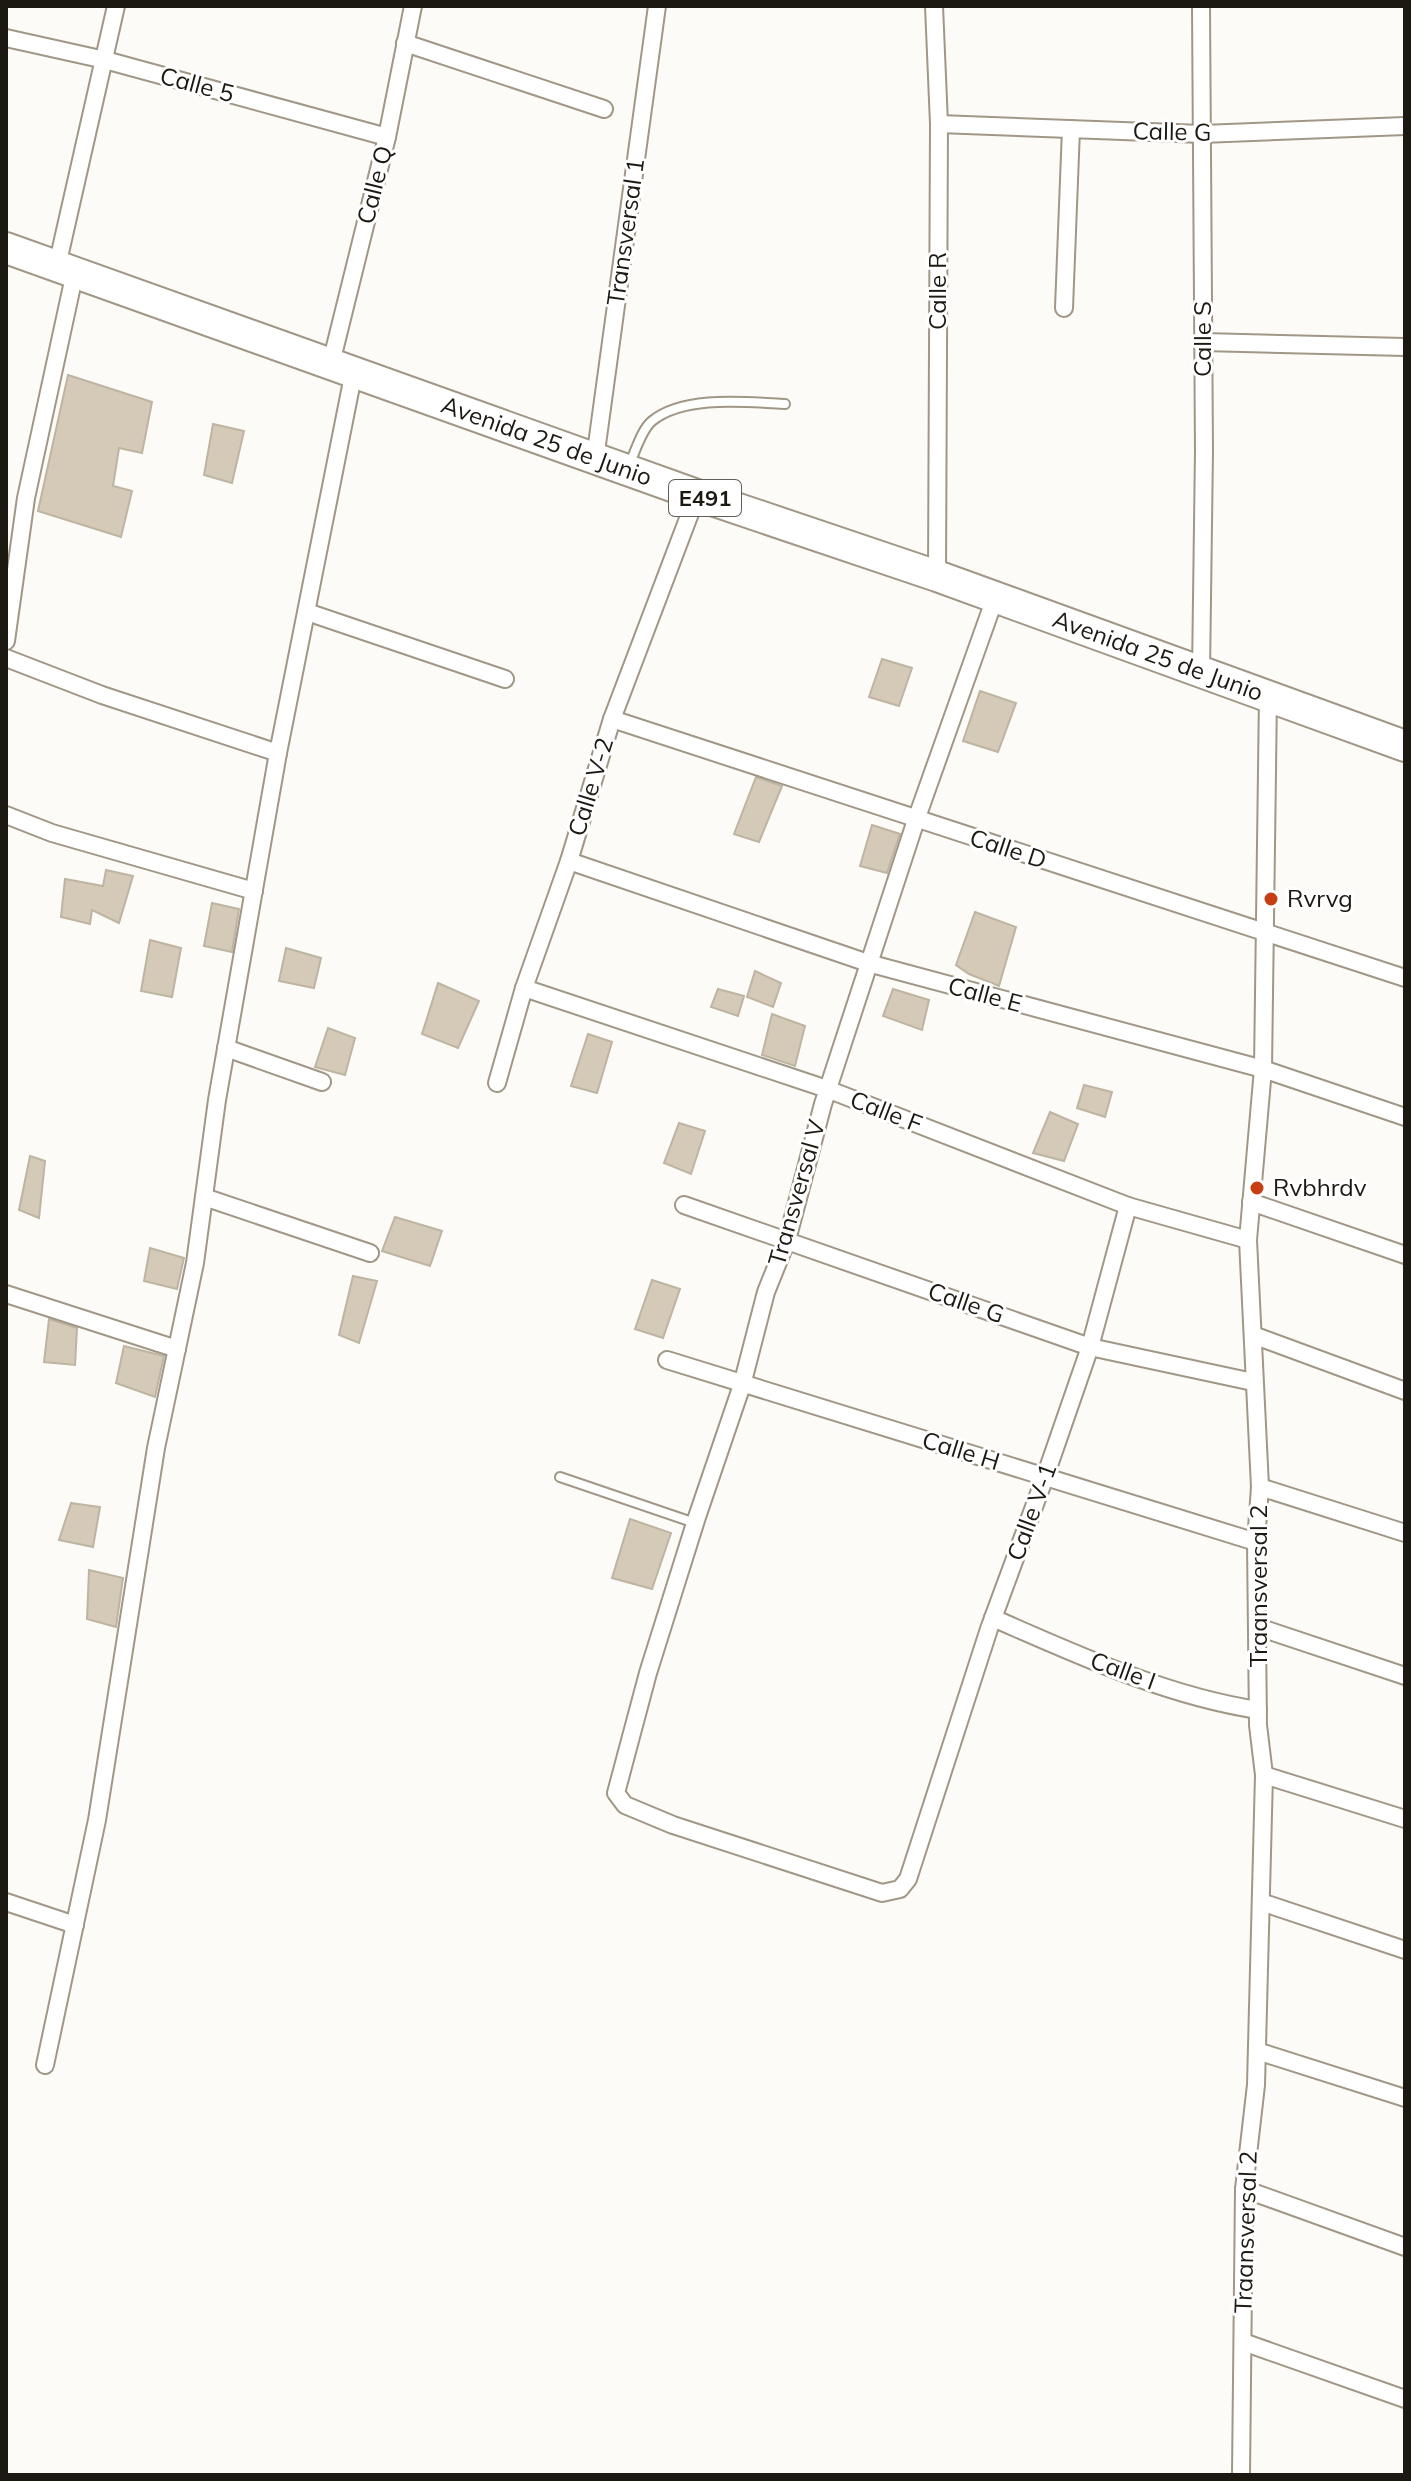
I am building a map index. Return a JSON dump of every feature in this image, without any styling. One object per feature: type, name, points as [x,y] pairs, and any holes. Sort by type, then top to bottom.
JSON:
[{"type":"highway","name":"Avenida 25 de Junio","points":[[6,248],[626,470],[937,576],[1405,746]]},
{"type":"street","points":[[6,641],[24,511],[116,6]]},
{"type":"street","name":"Calle Q","points":[[45,2065],[97,1820],[156,1448],[195,1263],[226,1048],[278,753],[307,612],[343,367],[413,6]]},
{"type":"street","name":"Transversal 1","points":[[595,459],[657,6]]},
{"type":"street","name":"Calle R","points":[[934,6],[939,124],[937,576]]},
{"type":"street","name":"Calle S","points":[[1201,6],[1201,673]]},
{"type":"street","name":"Calle 5","points":[[6,38],[105,60],[387,137]]},
{"type":"street","points":[[405,43],[604,109]]},
{"type":"street","name":"Calle G","points":[[939,124],[1202,134],[1405,126]]},
{"type":"street","points":[[1064,308],[1071,129]]},
{"type":"street","points":[[1203,342],[1405,347]]},
{"type":"street","name":"Calle V-2","points":[[497,1083],[524,988],[569,861],[612,719],[697,495]]},
{"type":"street","points":[[6,506],[24,511]]},
{"type":"street","name":"Transversal V","points":[[616,1793],[648,1673],[742,1385],[766,1292],[787,1240],[827,1089],[916,820],[995,598]]},
{"type":"street","points":[[307,612],[505,679]]},
{"type":"street","points":[[6,658],[102,695],[278,753]]},
{"type":"street","name":"Traansversal 2","points":[[1241,2475],[1244,2189],[1256,2085],[1264,1775],[1258,1710],[1256,1542],[1260,1487],[1248,1240],[1263,1069],[1268,696]]},
{"type":"street","name":"Calle D","points":[[612,719],[1405,978]]},
{"type":"street","points":[[6,815],[52,833],[254,891]]},
{"type":"street","name":"Calle E","points":[[569,861],[868,963],[1263,1069],[1405,1117]]},
{"type":"street","name":"Calle F","points":[[524,988],[827,1089],[1128,1206],[1248,1240]]},
{"type":"street","points":[[226,1048],[322,1082]]},
{"type":"street","points":[[204,1197],[370,1253]]},
{"type":"street","points":[[1251,1202],[1405,1255]]},
{"type":"street","name":"Calle G","points":[[684,1205],[1090,1347],[1253,1382]]},
{"type":"street","name":"Calle V-1","points":[[616,1793],[625,1805],[673,1825],[882,1893],[900,1889],[908,1879],[993,1618],[1090,1347],[1128,1206]]},
{"type":"street","points":[[6,1294],[177,1349]]},
{"type":"street","points":[[1253,1335],[1405,1391]]},
{"type":"street","name":"Calle H","points":[[667,1360],[1256,1542]]},
{"type":"street","points":[[1260,1487],[1405,1533]]},
{"type":"street","name":"Calle I","points":[[993,1618],[1074,1653],[1212,1703],[1258,1710]]},
{"type":"street","points":[[1258,1627],[1405,1676]]},
{"type":"street","points":[[1264,1775],[1405,1819]]},
{"type":"street","points":[[6,1902],[75,1925]]},
{"type":"street","points":[[1261,1902],[1405,1950]]},
{"type":"street","points":[[1257,2051],[1405,2098]]},
{"type":"street","points":[[1244,2189],[1405,2247]]},
{"type":"street","points":[[1243,2342],[1405,2399]]},
{"type":"lane","points":[[626,470],[650,422],[688,404],[785,404]]},
{"type":"lane","points":[[560,1477],[695,1523]]},
{"type":"building","points":[[68,375],[152,402],[142,453],[119,448],[113,486],[132,491],[121,537],[38,511]]},
{"type":"building","points":[[213,424],[244,431],[232,483],[204,475]]},
{"type":"building","points":[[882,659],[912,668],[899,706],[869,697]]},
{"type":"building","points":[[980,691],[1016,703],[998,752],[963,741]]},
{"type":"building","points":[[756,777],[782,786],[759,842],[734,834]]},
{"type":"building","points":[[872,825],[900,834],[887,873],[860,866]]},
{"type":"building","points":[[106,870],[133,876],[119,923],[92,910],[90,924],[61,917],[65,879],[103,886]]},
{"type":"building","points":[[212,903],[239,909],[232,952],[204,946]]},
{"type":"building","points":[[975,912],[1016,927],[999,986],[956,965]]},
{"type":"building","points":[[150,940],[181,948],[172,997],[141,991]]},
{"type":"building","points":[[286,948],[321,958],[314,988],[279,981]]},
{"type":"building","points":[[755,971],[781,983],[773,1007],[747,997]]},
{"type":"building","points":[[438,983],[479,1001],[458,1048],[422,1034]]},
{"type":"building","points":[[718,989],[744,996],[738,1016],[711,1007]]},
{"type":"building","points":[[893,989],[929,1000],[922,1030],[883,1016]]},
{"type":"building","points":[[772,1014],[805,1026],[795,1066],[762,1055]]},
{"type":"building","points":[[328,1028],[355,1038],[345,1075],[315,1067]]},
{"type":"building","points":[[588,1034],[612,1042],[597,1093],[571,1086]]},
{"type":"building","points":[[1084,1085],[1112,1092],[1105,1117],[1077,1108]]},
{"type":"building","points":[[1050,1112],[1078,1124],[1064,1161],[1033,1153]]},
{"type":"building","points":[[679,1123],[705,1131],[691,1174],[664,1163]]},
{"type":"building","points":[[30,1156],[45,1161],[39,1218],[19,1210]]},
{"type":"building","points":[[395,1217],[442,1231],[430,1266],[382,1251]]},
{"type":"building","points":[[150,1248],[184,1258],[177,1289],[144,1281]]},
{"type":"building","points":[[353,1276],[377,1281],[359,1343],[339,1335]]},
{"type":"building","points":[[652,1280],[680,1289],[663,1338],[635,1329]]},
{"type":"building","points":[[49,1319],[77,1328],[75,1365],[44,1362]]},
{"type":"building","points":[[124,1346],[164,1356],[155,1397],[116,1383]]},
{"type":"building","points":[[71,1503],[100,1507],[93,1547],[59,1540]]},
{"type":"building","points":[[630,1519],[671,1533],[652,1589],[612,1578]]},
{"type":"building","points":[[89,1570],[123,1578],[116,1627],[87,1619]]},
{"type":"place","name":"Rvrvg","points":[[1271,899]]},
{"type":"place","name":"Rvbhrdv","points":[[1257,1188]]}]
